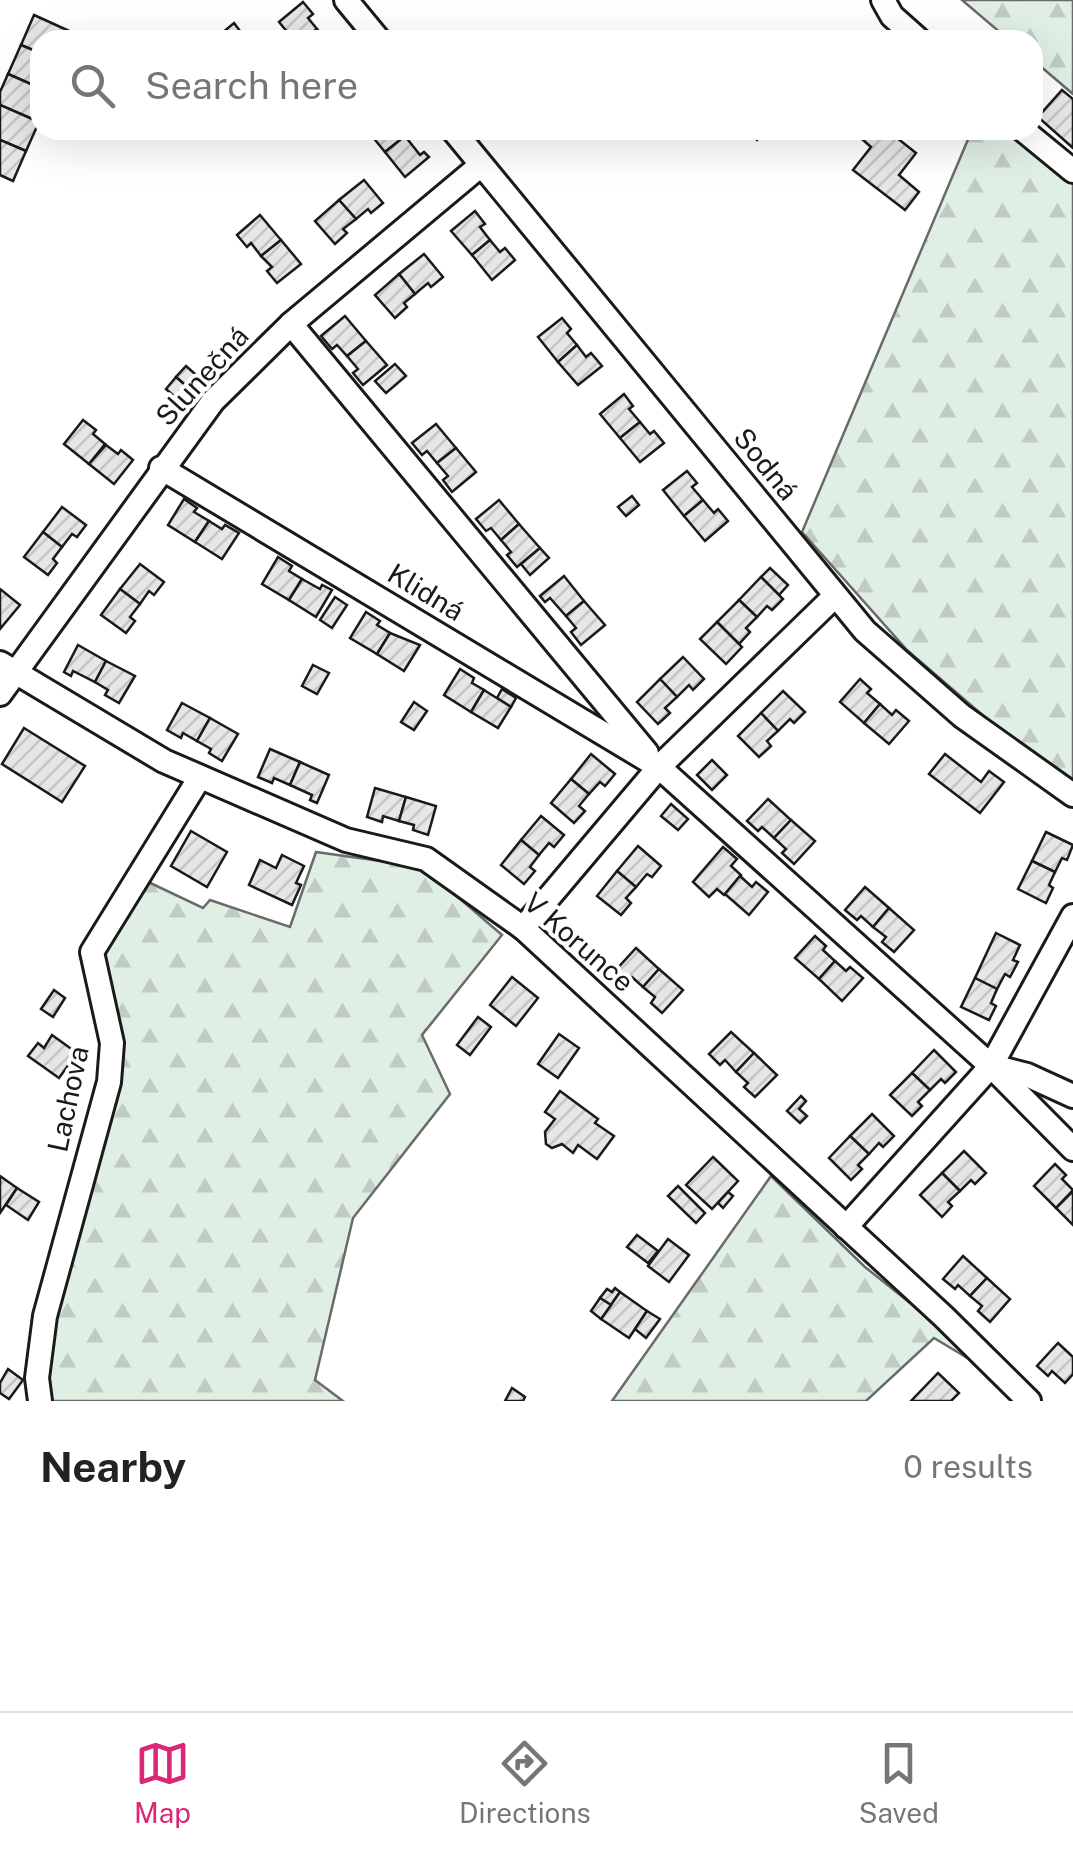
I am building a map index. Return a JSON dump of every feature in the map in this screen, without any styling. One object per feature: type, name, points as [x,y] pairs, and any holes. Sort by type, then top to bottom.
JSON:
[{"type":"street","points":[[346,0],[371,30]]},
{"type":"street","points":[[882,0],[908,30]]},
{"type":"street","name":"Sodná","points":[[461,140],[864,632],[962,716],[1073,795]]},
{"type":"street","points":[[1035,140],[1073,171]]},
{"type":"street","name":"Slunečná","points":[[0,694],[8,668],[213,401],[291,324],[482,165]]},
{"type":"street","name":"Klidná","points":[[291,324],[659,767],[991,1066],[1073,1149]]},
{"type":"street","name":"Klidná","points":[[161,468],[659,767]]},
{"type":"street","points":[[523,928],[659,767],[836,596]]},
{"type":"street","name":"V Korunce","points":[[8,668],[164,761],[346,840],[426,859],[523,928],[1029,1401]]},
{"type":"street","name":"Lachova","points":[[40,1401],[38,1378],[45,1316],[108,1082],[112,1043],[92,952],[200,776]]},
{"type":"street","points":[[846,1227],[991,1066],[1073,916]]},
{"type":"street","name":"Klidná","points":[[991,1066],[1027,1075],[1073,1096]]},
{"type":"green space","points":[[962,0],[1073,0],[1073,94],[1043,68],[1043,30],[997,30]]},
{"type":"green space","points":[[968,140],[1023,140],[1073,180],[1073,781],[1016,744],[907,650],[802,532]]},
{"type":"green space","points":[[316,852],[423,867],[502,935],[422,1035],[450,1094],[353,1218],[315,1380],[343,1401],[48,1401],[45,1382],[51,1322],[116,1079],[102,954],[144,880],[203,908],[210,900],[290,927]]},
{"type":"green space","points":[[771,1176],[865,1267],[1014,1386],[934,1338],[866,1401],[612,1401]]},
{"type":"building","points":[[303,2],[313,14],[308,18],[317,29],[286,30],[279,22]]},
{"type":"building","points":[[34,15],[67,30],[30,30],[30,49],[21,45]]},
{"type":"building","points":[[21,45],[30,49],[30,84],[8,74]]},
{"type":"building","points":[[8,74],[30,84],[30,118],[0,105],[0,92]]},
{"type":"building","points":[[1062,90],[1073,99],[1073,148],[1043,121],[1043,111]]},
{"type":"building","points":[[0,105],[30,118],[31,140],[26,151],[0,140]]},
{"type":"building","points":[[0,140],[26,151],[13,181],[0,175]]},
{"type":"building","points":[[375,140],[400,140],[385,152]]},
{"type":"building","points":[[400,140],[408,140],[420,155],[424,152],[429,157],[405,177],[385,152]]},
{"type":"building","points":[[863,140],[900,140],[916,153],[899,175],[919,192],[905,210],[853,170],[871,147]]},
{"type":"building","points":[[364,180],[383,203],[356,219],[339,200]]},
{"type":"building","points":[[339,200],[356,219],[343,229],[347,233],[335,244],[315,221]]},
{"type":"building","points":[[475,211],[490,240],[472,255],[451,231]]},
{"type":"building","points":[[260,215],[281,240],[261,256],[251,243],[247,247],[237,235]]},
{"type":"building","points":[[281,240],[301,264],[277,283],[267,271],[272,267],[261,256]]},
{"type":"building","points":[[490,240],[500,252],[505,248],[515,260],[492,280],[472,255]]},
{"type":"building","points":[[424,254],[443,277],[415,294],[399,274]]},
{"type":"building","points":[[399,274],[415,294],[395,318],[375,295]]},
{"type":"building","points":[[345,316],[366,341],[347,356],[337,345],[332,349],[321,336]]},
{"type":"building","points":[[562,318],[577,345],[558,362],[538,337]]},
{"type":"building","points":[[366,341],[387,365],[363,385],[353,373],[358,369],[347,356]]},
{"type":"building","points":[[577,345],[586,357],[591,353],[602,366],[578,385],[558,362]]},
{"type":"building","points":[[395,364],[406,376],[386,393],[375,381]]},
{"type":"building","points":[[186,366],[203,381],[193,392],[176,377]]},
{"type":"building","points":[[176,377],[193,392],[183,404],[166,389]]},
{"type":"building","points":[[624,394],[633,406],[629,409],[640,422],[620,438],[600,414]]},
{"type":"building","points":[[83,420],[105,444],[89,464],[64,444]]},
{"type":"building","points":[[640,422],[664,443],[640,462],[620,438]]},
{"type":"building","points":[[436,424],[456,448],[437,463],[427,451],[422,455],[412,443]]},
{"type":"building","points":[[106,445],[133,460],[114,484],[89,464]]},
{"type":"building","points":[[456,448],[476,472],[452,492],[443,480],[448,476],[437,463]]},
{"type":"building","points":[[687,471],[697,483],[692,487],[703,500],[684,516],[663,490]]},
{"type":"building","points":[[632,496],[639,505],[626,516],[618,507]]},
{"type":"building","points":[[184,499],[197,508],[194,512],[209,521],[195,542],[168,525]]},
{"type":"building","points":[[499,500],[519,524],[501,540],[476,519]]},
{"type":"building","points":[[703,500],[728,521],[705,541],[684,516]]},
{"type":"building","points":[[62,507],[86,525],[62,547],[43,532]]},
{"type":"building","points":[[209,521],[239,533],[222,559],[195,542]]},
{"type":"building","points":[[519,524],[540,548],[517,567],[501,540]]},
{"type":"building","points":[[43,532],[62,547],[48,575],[24,557]]},
{"type":"building","points":[[540,548],[549,558],[530,575],[521,564]]},
{"type":"building","points":[[278,557],[302,579],[289,600],[262,584]]},
{"type":"building","points":[[140,564],[164,582],[154,595],[149,591],[140,604],[120,589]]},
{"type":"building","points":[[770,568],[788,585],[779,595],[761,577]]},
{"type":"building","points":[[564,576],[584,601],[566,616],[550,598],[545,602],[540,596]]},
{"type":"building","points":[[761,577],[783,599],[772,610],[767,606],[757,617],[739,600]]},
{"type":"building","points":[[302,579],[320,589],[322,585],[332,590],[316,617],[289,600]]},
{"type":"building","points":[[0,589],[20,605],[0,629]]},
{"type":"building","points":[[120,589],[140,604],[130,617],[135,621],[126,633],[101,615]]},
{"type":"building","points":[[335,597],[347,605],[332,628],[320,620]]},
{"type":"building","points":[[739,600],[757,617],[746,628],[750,632],[739,644],[717,622]]},
{"type":"building","points":[[584,601],[605,625],[581,645],[571,632],[576,628],[566,616]]},
{"type":"building","points":[[366,612],[390,633],[377,654],[350,638]]},
{"type":"building","points":[[717,622],[742,647],[726,664],[700,639]]},
{"type":"building","points":[[390,633],[420,645],[404,671],[377,654]]},
{"type":"building","points":[[78,645],[106,661],[95,682],[73,671],[71,676],[64,672]]},
{"type":"building","points":[[683,657],[704,679],[693,690],[689,685],[677,697],[660,679]]},
{"type":"building","points":[[106,661],[135,676],[119,703],[105,695],[108,690],[95,682]]},
{"type":"building","points":[[313,665],[329,673],[317,694],[302,686]]},
{"type":"building","points":[[460,669],[484,690],[471,712],[444,695]]},
{"type":"building","points":[[660,679],[677,697],[665,708],[670,713],[658,724],[637,702]]},
{"type":"building","points":[[860,679],[871,689],[867,693],[880,704],[864,723],[840,702]]},
{"type":"building","points":[[502,689],[516,698],[511,707],[497,698]]},
{"type":"building","points":[[484,690],[511,707],[498,728],[471,712]]},
{"type":"building","points":[[783,691],[805,712],[778,731],[761,713]]},
{"type":"building","points":[[414,702],[427,711],[414,730],[401,722]]},
{"type":"building","points":[[182,703],[210,718],[197,741],[167,730]]},
{"type":"building","points":[[880,704],[892,715],[896,710],[909,721],[889,744],[864,723]]},
{"type":"building","points":[[761,713],[778,731],[767,741],[771,746],[759,757],[738,736]]},
{"type":"building","points":[[210,718],[238,734],[222,761],[197,741]]},
{"type":"building","points":[[24,728],[85,766],[62,802],[2,764]]},
{"type":"building","points":[[270,749],[300,762],[290,785],[258,777]]},
{"type":"building","points":[[591,754],[615,774],[605,786],[600,782],[589,794],[571,779]]},
{"type":"building","points":[[945,754],[981,782],[989,771],[1004,782],[980,813],[929,774]]},
{"type":"building","points":[[712,760],[727,775],[712,790],[697,775]]},
{"type":"building","points":[[300,762],[329,775],[317,803],[310,800],[312,795],[290,785]]},
{"type":"building","points":[[571,779],[589,794],[579,806],[585,811],[574,823],[551,803]]},
{"type":"building","points":[[375,788],[406,797],[399,821],[383,816],[382,822],[367,817]]},
{"type":"building","points":[[406,797],[436,806],[428,835],[399,821]]},
{"type":"building","points":[[768,799],[791,820],[774,838],[747,821]]},
{"type":"building","points":[[671,804],[688,819],[678,830],[661,816]]},
{"type":"building","points":[[541,816],[564,835],[554,847],[549,843],[539,855],[521,840]]},
{"type":"building","points":[[791,820],[815,841],[794,864],[774,838]]},
{"type":"building","points":[[191,831],[227,852],[207,887],[171,866]]},
{"type":"building","points":[[1046,832],[1073,845],[1067,860],[1062,858],[1055,872],[1032,861]]},
{"type":"building","points":[[521,840],[539,855],[530,867],[535,871],[524,884],[501,865]]},
{"type":"building","points":[[638,846],[661,866],[636,887],[617,871]]},
{"type":"building","points":[[723,847],[737,859],[731,866],[741,875],[724,895],[717,889],[709,897],[693,882]]},
{"type":"building","points":[[282,855],[304,866],[292,905],[249,885],[260,860],[276,868]]},
{"type":"building","points":[[1032,861],[1055,872],[1046,903],[1018,889]]},
{"type":"building","points":[[617,871],[636,887],[626,898],[631,903],[621,915],[597,896]]},
{"type":"building","points":[[740,876],[752,887],[756,882],[768,892],[749,915],[725,894]]},
{"type":"building","points":[[865,887],[889,908],[873,927],[861,916],[857,920],[845,910]]},
{"type":"building","points":[[889,908],[914,930],[894,952],[882,942],[886,937],[873,927]]},
{"type":"building","points":[[996,933],[1020,945],[1013,960],[1018,962],[997,989],[975,978]]},
{"type":"building","points":[[815,936],[835,961],[819,979],[795,958]]},
{"type":"building","points":[[636,948],[659,969],[643,987],[632,977],[627,982],[615,971]]},
{"type":"building","points":[[835,961],[863,978],[842,1001],[819,979]]},
{"type":"building","points":[[659,969],[683,990],[662,1013],[651,1003],[655,997],[643,987]]},
{"type":"building","points":[[512,977],[538,998],[516,1026],[490,1005]]},
{"type":"building","points":[[975,978],[997,989],[991,1003],[996,1006],[989,1020],[961,1007]]},
{"type":"building","points":[[54,990],[65,998],[53,1017],[41,1009]]},
{"type":"building","points":[[478,1017],[491,1027],[470,1055],[457,1045]]},
{"type":"building","points":[[731,1032],[754,1053],[736,1072],[725,1060],[720,1065],[709,1054]]},
{"type":"building","points":[[559,1034],[579,1048],[558,1078],[538,1064]]},
{"type":"building","points":[[52,1035],[77,1053],[59,1078],[28,1056],[38,1043],[44,1048]]},
{"type":"building","points":[[934,1050],[956,1072],[930,1090],[912,1073]]},
{"type":"building","points":[[754,1053],[777,1075],[755,1097],[736,1072]]},
{"type":"building","points":[[912,1073],[930,1090],[918,1102],[922,1106],[912,1116],[890,1095]]},
{"type":"building","points":[[560,1091],[614,1136],[597,1159],[578,1145],[573,1153],[562,1144],[552,1148],[546,1144],[545,1132],[555,1119],[545,1112]]},
{"type":"building","points":[[801,1096],[806,1101],[799,1109],[807,1116],[800,1123],[787,1111]]},
{"type":"building","points":[[872,1114],[894,1136],[883,1147],[879,1143],[869,1154],[850,1136]]},
{"type":"building","points":[[850,1136],[869,1154],[851,1180],[829,1158]]},
{"type":"building","points":[[964,1151],[986,1173],[960,1191],[942,1173]]},
{"type":"building","points":[[713,1157],[738,1181],[712,1209],[686,1185]]},
{"type":"building","points":[[1055,1164],[1073,1190],[1056,1208],[1034,1186]]},
{"type":"building","points":[[942,1173],[960,1191],[948,1202],[952,1206],[942,1217],[920,1195]]},
{"type":"building","points":[[0,1176],[17,1188],[0,1213]]},
{"type":"building","points":[[678,1186],[705,1213],[696,1223],[668,1196]]},
{"type":"building","points":[[17,1188],[39,1202],[28,1220],[6,1205]]},
{"type":"building","points":[[1073,1191],[1073,1225],[1056,1208]]},
{"type":"building","points":[[728,1192],[733,1196],[723,1208],[718,1203]]},
{"type":"building","points":[[637,1235],[658,1251],[648,1263],[627,1247]]},
{"type":"building","points":[[668,1239],[689,1255],[669,1282],[648,1266]]},
{"type":"building","points":[[963,1256],[987,1278],[970,1296],[943,1279]]},
{"type":"building","points":[[987,1278],[1010,1299],[990,1322],[978,1311],[982,1306],[970,1296]]},
{"type":"building","points":[[615,1288],[620,1292],[611,1305],[600,1298],[607,1289],[612,1292]]},
{"type":"building","points":[[620,1292],[647,1311],[629,1338],[601,1319]]},
{"type":"building","points":[[600,1298],[611,1305],[601,1319],[591,1311]]},
{"type":"building","points":[[647,1311],[660,1319],[646,1338],[635,1329]]},
{"type":"building","points":[[1058,1343],[1073,1357],[1073,1374],[1065,1383],[1052,1371],[1048,1376],[1037,1366]]},
{"type":"building","points":[[8,1369],[23,1380],[9,1399],[0,1393],[0,1383]]},
{"type":"building","points":[[938,1373],[959,1393],[951,1401],[911,1401]]},
{"type":"building","points":[[512,1388],[525,1397],[523,1401],[505,1401]]}]
